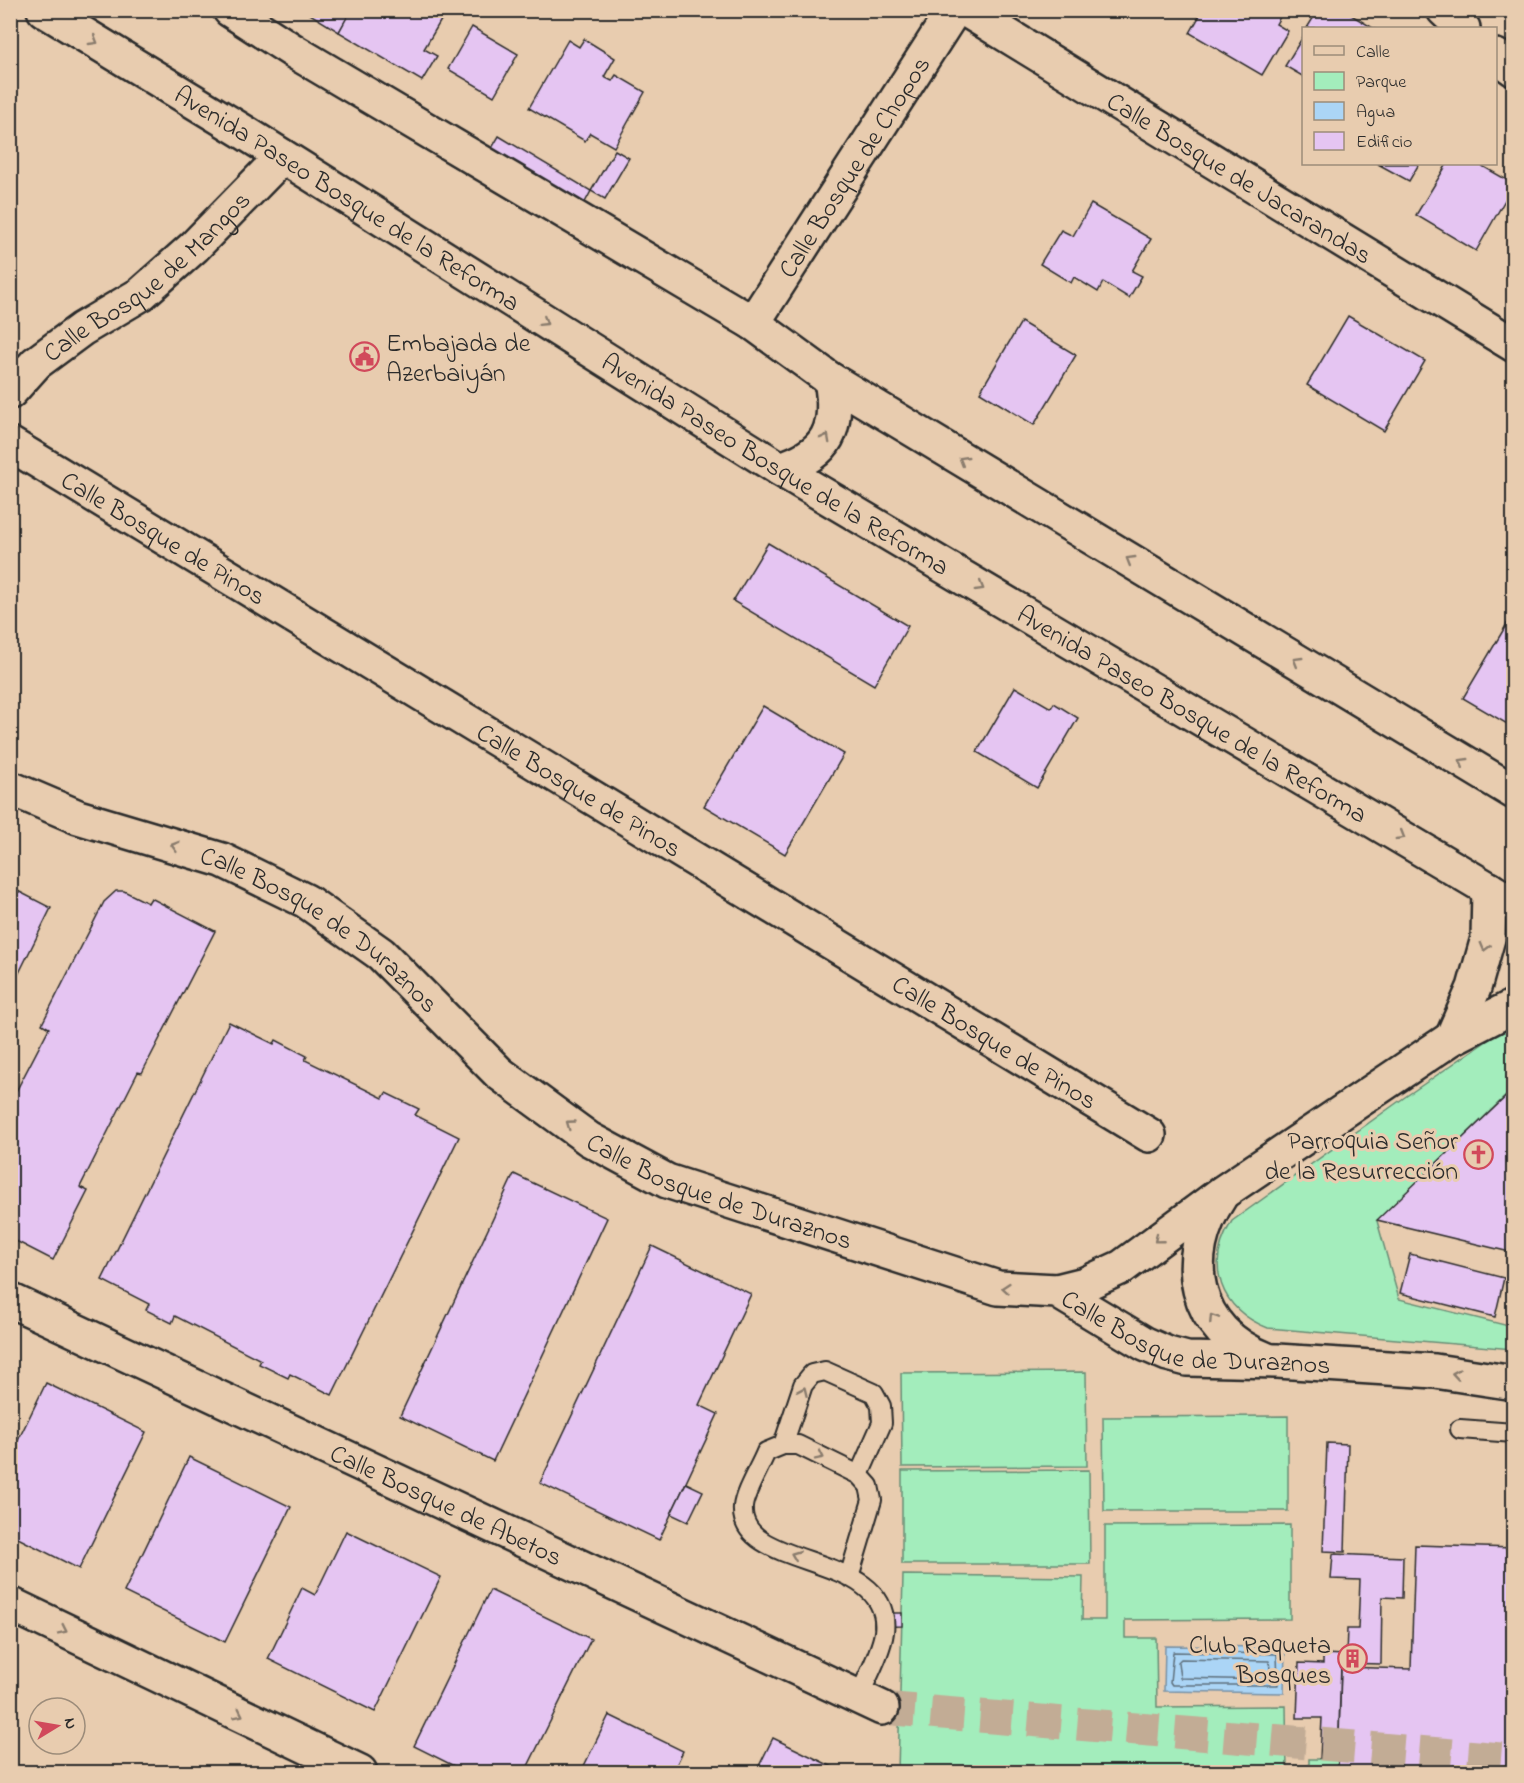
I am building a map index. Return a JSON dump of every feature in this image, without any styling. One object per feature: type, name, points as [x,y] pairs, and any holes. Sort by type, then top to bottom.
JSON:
[{"type":"street","name":"Avenida Paseo Bosque de la Reforma","points":[[44,10],[244,132],[281,158],[780,469],[1501,897]]},
{"type":"street","points":[[230,10],[295,52],[753,323],[831,380],[1514,792]]},
{"type":"street","name":"Calle Bosque de Chopos","points":[[753,323],[954,10]]},
{"type":"street","name":"Calle Bosque de Jacarandas","points":[[966,10],[1514,345]]},
{"type":"street","points":[[1444,10],[1462,27]]},
{"type":"street","points":[[1497,57],[1514,69]]},
{"type":"street","name":"Calle Bosque de Mangos","points":[[10,392],[36,363],[82,329],[141,294],[194,247],[281,158]]},
{"type":"street","points":[[780,469],[804,462],[823,445],[834,422],[835,400],[831,380]]},
{"type":"street","name":"Calle Bosque de Pinos","points":[[10,444],[1149,1135]]},
{"type":"street","name":"Calle Bosque de Duraznos","points":[[10,789],[78,818],[222,860],[306,901],[381,954],[499,1073],[589,1139],[667,1181],[999,1288],[1057,1292],[1145,1344],[1187,1359],[1276,1361],[1435,1371],[1514,1383]]},
{"type":"street","points":[[1452,1038],[1474,988],[1501,897]]},
{"type":"street","points":[[1057,1292],[1085,1284],[1122,1268],[1222,1193],[1452,1038],[1514,1006]]},
{"type":"street","points":[[1222,1193],[1204,1222],[1197,1245],[1196,1270],[1201,1294],[1211,1317],[1227,1337],[1248,1352],[1276,1361]]},
{"type":"street","name":"Calle Bosque de Abetos","points":[[10,1300],[476,1520],[871,1702]]},
{"type":"street","points":[[10,1604],[360,1773]]},
{"type":"lane","points":[[783,1445],[803,1385],[812,1374],[825,1371],[874,1393],[881,1406],[882,1423],[859,1475]]},
{"type":"lane","points":[[1460,1430],[1514,1433]]},
{"type":"lane","points":[[849,1577],[872,1500],[868,1486],[859,1475],[798,1445],[783,1445],[765,1452],[743,1507],[746,1525],[758,1540],[849,1577],[879,1599],[884,1613],[884,1633],[871,1702]]},
{"type":"green space","points":[[1513,1023],[1513,1089],[1377,1221],[1399,1299],[1513,1327],[1513,1349],[1268,1328],[1238,1310],[1228,1298],[1218,1270],[1219,1254],[1232,1221]]},
{"type":"green space","points":[[1086,1372],[1087,1466],[902,1467],[901,1373]]},
{"type":"green space","points":[[1288,1416],[1288,1511],[1104,1511],[1103,1417]]},
{"type":"green space","points":[[1089,1470],[1090,1564],[902,1564],[902,1471]]},
{"type":"green space","points":[[1290,1525],[1290,1619],[1125,1620],[1125,1638],[1156,1638],[1157,1707],[1286,1706],[1287,1772],[898,1772],[903,1575],[1083,1577],[1082,1620],[1105,1620],[1105,1526]]},
{"type":"green space","points":[[1309,1759],[1338,1759],[1338,1772],[1309,1772]]},
{"type":"water","points":[[1165,1646],[1285,1647],[1284,1693],[1164,1691]]},
{"type":"building","points":[[346,10],[350,13],[339,32],[305,11]]},
{"type":"building","points":[[351,10],[447,10],[424,49],[437,56],[422,81],[339,32]]},
{"type":"building","points":[[1203,10],[1284,10],[1276,24],[1288,31],[1262,75],[1190,33]]},
{"type":"building","points":[[1318,10],[1343,10],[1371,27],[1308,27]]},
{"type":"building","points":[[472,27],[518,54],[494,96],[448,69]]},
{"type":"building","points":[[1302,38],[1302,76],[1285,66]]},
{"type":"building","points":[[584,39],[615,58],[604,77],[612,81],[616,75],[645,92],[614,147],[590,133],[585,141],[529,108],[568,40],[579,47]]},
{"type":"building","points":[[499,136],[591,191],[582,208],[489,153]]},
{"type":"building","points":[[615,150],[629,158],[605,199],[591,191]]},
{"type":"building","points":[[1380,165],[1418,165],[1409,181]]},
{"type":"building","points":[[1446,165],[1481,165],[1514,184],[1476,251],[1416,215]]},
{"type":"building","points":[[1091,204],[1151,239],[1132,271],[1142,276],[1129,298],[1103,282],[1098,292],[1074,277],[1071,283],[1040,264],[1061,230],[1073,236]]},
{"type":"building","points":[[1348,316],[1425,361],[1384,431],[1307,385]]},
{"type":"building","points":[[1021,322],[1076,355],[1034,425],[980,392]]},
{"type":"building","points":[[768,543],[908,626],[874,685],[733,601]]},
{"type":"building","points":[[1514,612],[1514,728],[1463,698]]},
{"type":"building","points":[[1015,687],[1051,708],[1054,703],[1078,718],[1037,788],[977,752]]},
{"type":"building","points":[[763,706],[844,754],[785,854],[704,806]]},
{"type":"building","points":[[10,887],[51,908],[16,979],[10,976]]},
{"type":"building","points":[[116,891],[124,891],[148,903],[151,898],[215,931],[142,1073],[138,1072],[80,1187],[88,1191],[53,1260],[10,1238],[10,1103],[49,1028],[42,1024],[104,902]]},
{"type":"building","points":[[229,1022],[274,1044],[276,1040],[307,1056],[305,1060],[383,1098],[386,1093],[419,1109],[415,1115],[459,1137],[332,1395],[290,1374],[288,1378],[259,1364],[261,1360],[175,1316],[172,1323],[146,1310],[149,1304],[102,1280]]},
{"type":"building","name":"Parroquia Señor de la Resurrección","points":[[1514,1089],[1514,1253],[1377,1220]]},
{"type":"building","points":[[514,1174],[607,1218],[493,1461],[400,1416]]},
{"type":"building","points":[[652,1246],[751,1294],[699,1405],[718,1414],[659,1540],[540,1483]]},
{"type":"building","points":[[1410,1254],[1504,1278],[1495,1317],[1400,1293]]},
{"type":"building","points":[[46,1383],[146,1432],[79,1569],[10,1534],[10,1457]]},
{"type":"building","points":[[1327,1443],[1348,1444],[1345,1552],[1323,1551]]},
{"type":"building","points":[[189,1457],[291,1507],[225,1642],[124,1592]]},
{"type":"building","points":[[686,1483],[703,1491],[688,1522],[671,1514]]},
{"type":"building","points":[[346,1531],[441,1577],[375,1712],[268,1659],[302,1588],[315,1595]]},
{"type":"building","points":[[1415,1545],[1514,1548],[1514,1772],[1338,1772],[1341,1667],[1411,1669]]},
{"type":"building","name":"Club Raqueta Bosques","points":[[1333,1554],[1403,1557],[1402,1598],[1382,1597],[1381,1664],[1341,1663],[1338,1759],[1320,1758],[1322,1718],[1297,1718],[1299,1663],[1323,1664],[1323,1654],[1346,1655],[1347,1629],[1358,1629],[1360,1580],[1331,1579]]},
{"type":"building","points":[[490,1590],[591,1639],[525,1772],[466,1772],[414,1746]]},
{"type":"building","points":[[874,1613],[902,1613],[902,1626],[874,1627]]},
{"type":"building","points":[[609,1715],[683,1751],[673,1772],[581,1772]]},
{"type":"building","points":[[773,1738],[843,1772],[756,1772]]},
{"type":"tunnel","points":[[882,1708],[1514,1760]]},
{"type":"place","name":"Embajada de Azerbaiyán","points":[[365,357]]},
{"type":"place","name":"Parroquia Señor de la Resurrección","points":[[1479,1155]]},
{"type":"place","name":"Club Raqueta Bosques","points":[[1352,1659]]}]
